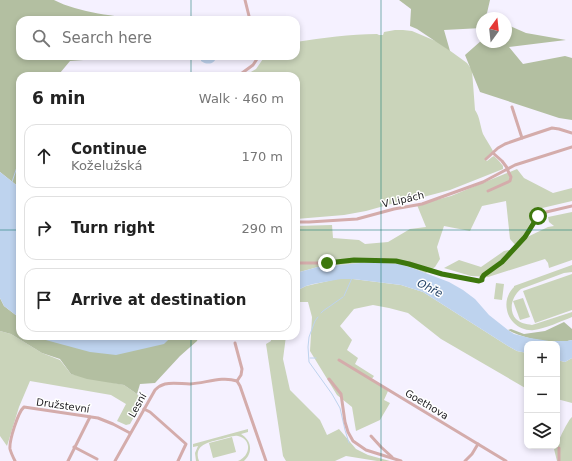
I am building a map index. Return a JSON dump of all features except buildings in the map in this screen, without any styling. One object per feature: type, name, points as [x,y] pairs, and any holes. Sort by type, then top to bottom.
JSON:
[{"type":"street","points":[[246,0],[249,16]]},
{"type":"street","points":[[243,72],[253,65],[256,60]]},
{"type":"street","points":[[512,107],[522,138]]},
{"type":"street","points":[[486,159],[505,144],[552,128],[572,133]]},
{"type":"street","name":"V Lipách","points":[[300,222],[357,219],[394,209],[422,204],[483,182],[515,165],[572,147]]},
{"type":"street","points":[[488,191],[510,181],[511,177],[508,169],[502,161],[493,153]]},
{"type":"street","points":[[300,263],[322,264],[354,260],[390,260],[442,274],[479,281],[482,280],[484,275],[502,262],[522,241],[538,216],[542,213],[572,206]]},
{"type":"street","points":[[235,343],[242,369],[241,375],[237,381],[266,461]]},
{"type":"street","name":"Goethova","points":[[339,360],[506,461]]},
{"type":"street","name":"Lesní","points":[[116,461],[154,390],[160,385],[166,383],[191,384],[228,379],[237,381]]},
{"type":"street","points":[[329,379],[341,394],[345,422],[353,441],[366,450],[401,461]]},
{"type":"street","name":"Družstevní","points":[[14,461],[10,444],[21,410],[24,407],[103,420],[130,433]]},
{"type":"street","points":[[144,409],[150,412],[186,444],[178,461]]},
{"type":"street","points":[[68,461],[90,417]]},
{"type":"street","points":[[371,436],[380,447],[393,458]]},
{"type":"street","points":[[465,461],[472,454],[478,444]]},
{"type":"street","points":[[74,447],[97,459]]},
{"type":"street","points":[[559,449],[559,461]]},
{"type":"green space","points":[[0,0],[54,0],[86,11],[117,16],[16,16],[16,60],[84,60],[70,61],[61,72],[16,72],[16,185],[0,172]]},
{"type":"green space","points":[[399,0],[490,0],[487,12],[476,12],[476,28],[444,30],[450,51],[410,26],[411,9]]},
{"type":"green space","points":[[512,27],[526,33],[566,40],[512,47]]},
{"type":"green space","points":[[395,30],[412,31],[438,42],[467,63],[472,70],[475,110],[483,134],[493,151],[485,159],[487,161],[494,156],[503,166],[503,169],[450,190],[408,201],[344,215],[300,219],[300,72],[251,72],[256,69],[262,60],[300,60],[300,41],[347,35],[383,35],[384,32]]},
{"type":"green space","points":[[476,45],[476,48],[510,48],[523,64],[565,56],[572,58],[572,120],[559,118],[480,92],[465,55]]},
{"type":"green space","points":[[517,169],[524,178],[553,193],[572,188],[572,201],[538,209],[521,240],[548,227],[554,226],[549,222],[548,217],[572,212],[572,260],[549,268],[545,259],[488,277],[471,276],[444,268],[459,260],[481,267],[504,251],[518,248],[510,239],[506,201],[482,206],[470,231],[444,226],[437,247],[440,259],[435,267],[426,273],[399,264],[383,263],[360,263],[318,267],[300,272],[300,226],[332,225],[333,238],[359,240],[365,244],[388,242],[410,229],[426,227],[417,205],[451,196]]},
{"type":"green space","points":[[572,265],[572,272],[564,273],[521,289],[513,299],[512,312],[516,319],[525,324],[532,325],[572,312],[572,317],[548,327],[534,330],[523,329],[511,320],[506,303],[514,286]]},
{"type":"green space","points":[[572,274],[572,310],[535,323],[523,291]]},
{"type":"green space","points":[[337,279],[353,279],[401,285],[423,292],[508,346],[517,351],[524,352],[524,387],[441,339],[408,313],[373,305],[354,309],[340,326],[352,340],[347,350],[358,358],[355,364],[374,376],[371,380],[388,391],[384,400],[390,403],[380,420],[356,431],[352,407],[337,395],[310,351],[312,317],[308,302],[300,302],[300,289],[306,286]]},
{"type":"green space","points":[[496,283],[504,284],[502,300],[494,299]]},
{"type":"green space","points":[[0,298],[4,306],[16,315],[16,337],[0,331]]},
{"type":"green space","points":[[523,298],[530,317],[520,320],[513,301]]},
{"type":"green space","points":[[564,322],[572,329],[572,340],[560,342],[540,340],[522,336],[508,330],[511,329],[524,334],[545,331]]},
{"type":"green space","points":[[0,331],[11,334],[16,337],[16,340],[21,340],[42,353],[60,360],[71,374],[124,385],[137,394],[143,401],[130,424],[126,425],[117,421],[126,404],[111,395],[30,381],[19,407],[7,446],[0,436]]},
{"type":"green space","points":[[21,340],[66,340],[163,344],[168,340],[197,340],[155,383],[140,384],[137,394],[124,385],[87,379],[71,374],[60,359],[42,353]]},
{"type":"green space","points":[[285,340],[283,359],[290,390],[320,420],[327,435],[339,429],[356,449],[368,455],[390,461],[377,461],[346,456],[335,461],[286,461],[283,456],[266,344],[271,341]]},
{"type":"green space","points":[[572,358],[572,403],[560,400],[560,361],[565,362]]},
{"type":"green space","points":[[572,417],[572,461],[557,461],[554,449],[560,449],[560,438]]},
{"type":"green space","points":[[248,429],[248,432],[241,434],[247,439],[250,446],[249,454],[244,461],[238,461],[242,459],[247,452],[248,444],[243,438],[232,436],[212,441],[200,447],[198,451],[199,461],[196,461],[195,453],[198,446],[193,447],[193,444]]},
{"type":"green space","points":[[232,437],[236,452],[213,458],[209,443]]},
{"type":"water","points":[[215,60],[213,63],[208,64],[201,61]]},
{"type":"water","points":[[0,172],[16,185],[16,315],[4,306],[0,298]]},
{"type":"water","name":"Ohře","points":[[360,263],[400,264],[449,282],[463,290],[475,299],[489,315],[514,334],[549,341],[524,341],[524,352],[517,351],[423,292],[401,285],[353,279],[341,279],[313,284],[300,289],[300,272],[318,267]]},
{"type":"water","points":[[46,340],[168,340],[164,344],[116,355],[90,352]]},
{"type":"water","points":[[572,340],[572,358],[565,362],[560,361],[560,341]]},
{"type":"waterway","points":[[12,182],[16,170]]},
{"type":"waterway","points":[[344,296],[352,278]]},
{"type":"waterway","points":[[321,313],[343,297]]},
{"type":"waterway","points":[[318,317],[309,337],[309,362],[340,408],[349,443]]},
{"type":"waterway","points":[[310,358],[316,358]]},
{"type":"route","points":[[327,263],[354,260],[396,261],[442,274],[479,281],[482,280],[484,275],[502,262],[522,241],[538,216]]}]
